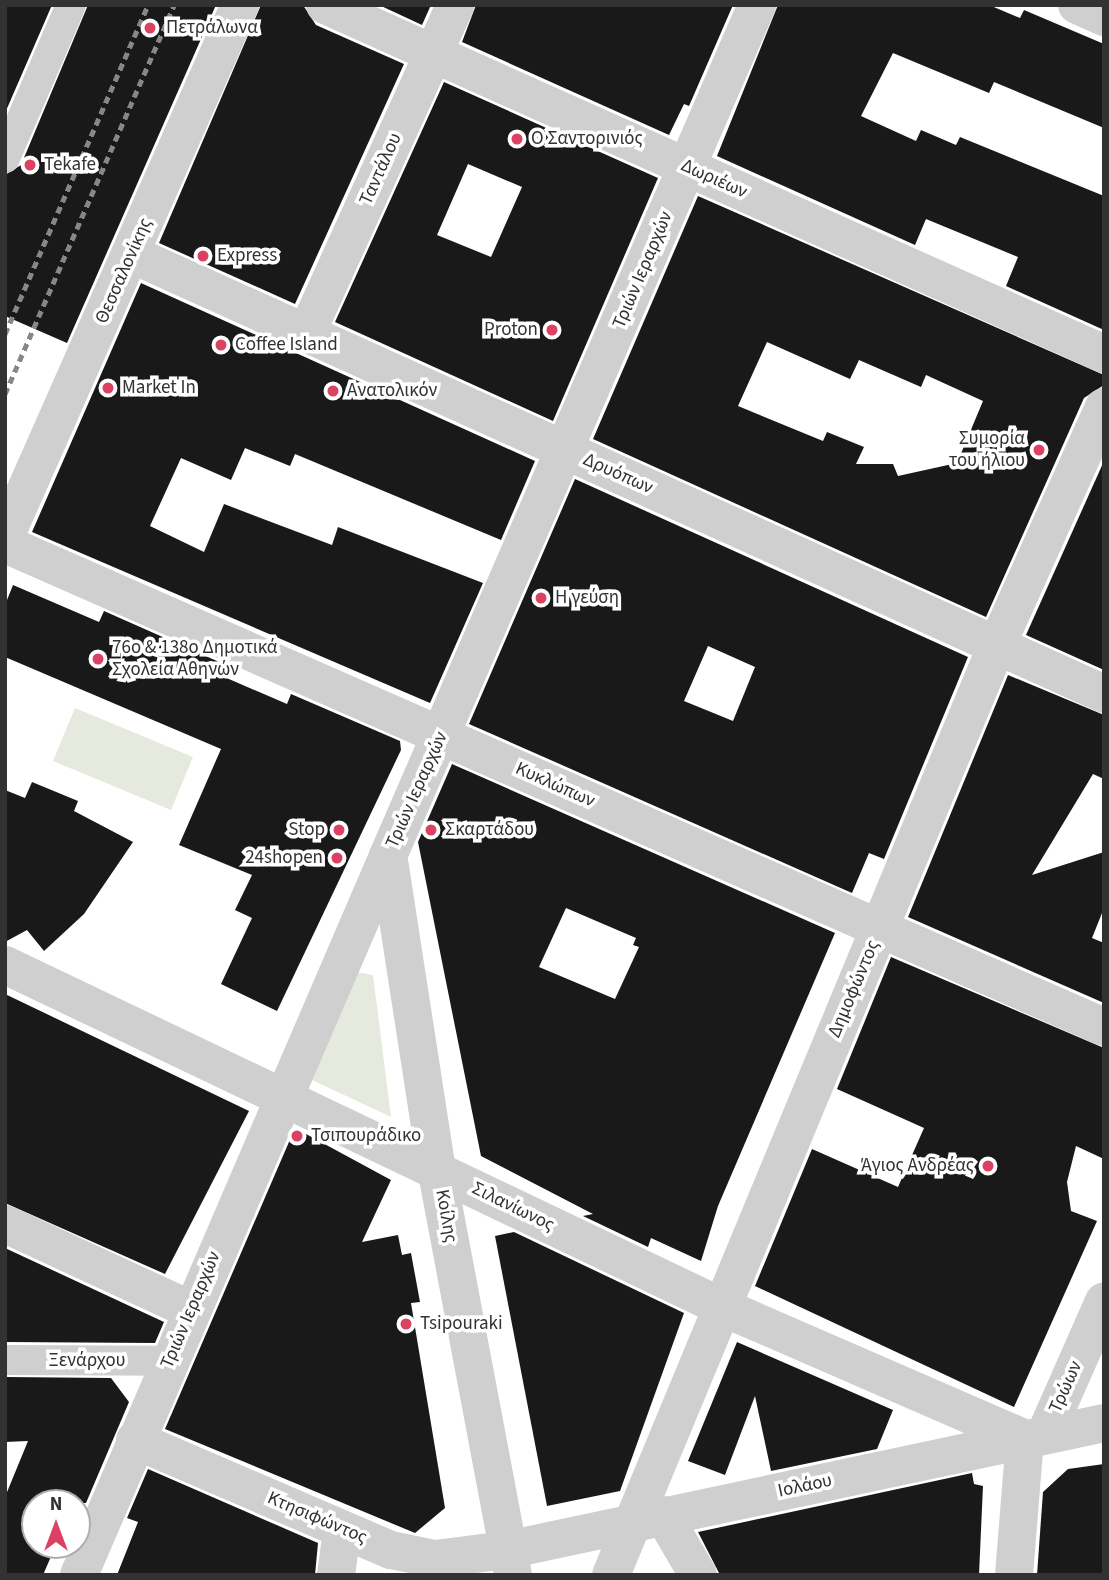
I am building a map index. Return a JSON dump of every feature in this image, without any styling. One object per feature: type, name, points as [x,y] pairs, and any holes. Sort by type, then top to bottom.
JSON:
[{"type":"street","points":[[5,158],[71,5]]},
{"type":"street","name":"Θεσσαλονίκης","points":[[5,537],[240,5]]},
{"type":"street","name":"Δωριέων","points":[[325,5],[1104,354]]},
{"type":"street","name":"Ταντάλου","points":[[307,332],[455,5]]},
{"type":"street","name":"Τριών Ιεραρχών","points":[[79,1575],[191,1310],[757,5]]},
{"type":"street","points":[[1077,5],[1104,17]]},
{"type":"street","name":"Δρυόπων","points":[[131,254],[1104,694]]},
{"type":"street","name":"Δημοφώντος","points":[[611,1575],[648,1518],[722,1307],[997,645],[1104,407]]},
{"type":"street","name":"Κυκλώπων","points":[[5,544],[1104,1027]]},
{"type":"street","name":"Κοίλης","points":[[388,856],[437,1171],[510,1562]]},
{"type":"street","name":"Σιλανίωνος","points":[[5,965],[722,1307],[1035,1437]]},
{"type":"street","points":[[5,1224],[191,1310]]},
{"type":"street","name":"Τρώων","points":[[1014,1575],[1035,1437],[1104,1301]]},
{"type":"street","name":"Ξενάρχου","points":[[5,1360],[169,1361]]},
{"type":"street","name":"Ιολάου","points":[[510,1562],[648,1518],[1104,1423]]},
{"type":"street","name":"Κτησιφώντος","points":[[135,1440],[391,1550],[435,1559],[510,1562]]},
{"type":"street","points":[[648,1518],[698,1575]]},
{"type":"street","points":[[336,1575],[342,1530]]},
{"type":"shaded area","points":[[75,708],[193,757],[171,810],[53,761]]},
{"type":"shaded area","points":[[356,972],[373,975],[391,1117],[312,1080]]},
{"type":"building","points":[[5,5],[52,5],[5,113]]},
{"type":"building","points":[[88,5],[216,5],[67,343],[5,316],[5,175],[21,165]]},
{"type":"building","points":[[261,5],[303,5],[316,25],[404,64],[295,304],[159,243]]},
{"type":"building","points":[[379,5],[431,5],[422,25]]},
{"type":"building","points":[[476,5],[733,5],[689,106],[684,104],[669,135],[462,42]]},
{"type":"building","points":[[778,5],[989,5],[1020,18],[1024,10],[1104,44],[1104,128],[994,82],[989,93],[893,53],[861,116],[916,141],[921,130],[956,145],[960,137],[1104,196],[1104,330],[1006,286],[1018,257],[926,219],[915,245],[717,156]]},
{"type":"building","points":[[444,82],[658,178],[553,421],[335,322]],"holes":[[[468,164],[522,187],[491,257],[437,235]]]},
{"type":"building","points":[[698,196],[1104,375],[1104,385],[1084,398],[986,617],[593,439]],"holes":[[[767,342],[850,379],[859,360],[921,387],[926,375],[983,401],[957,463],[898,476],[893,464],[856,464],[864,447],[827,432],[823,441],[738,406]]]},
{"type":"building","points":[[141,283],[535,461],[501,540],[295,454],[290,466],[245,448],[231,480],[181,458],[150,526],[204,552],[224,504],[332,545],[338,527],[483,583],[430,703],[32,532]]},
{"type":"building","points":[[1104,461],[1104,670],[1026,635]]},
{"type":"building","points":[[575,479],[968,657],[884,859],[869,853],[852,893],[469,724]],"holes":[[[708,646],[755,667],[733,721],[684,701]]]},
{"type":"building","points":[[13,585],[99,622],[104,611],[226,665],[222,676],[287,704],[291,694],[400,741],[401,750],[277,1011],[221,984],[252,918],[235,910],[252,875],[179,845],[221,749],[5,657],[5,605]]},
{"type":"building","points":[[1008,675],[1104,715],[1104,779],[1093,774],[1032,875],[1104,852],[1104,908],[1092,938],[1104,943],[1104,1003],[908,917]]},
{"type":"building","points":[[452,764],[835,933],[718,1206],[701,1261],[651,1238],[648,1247],[583,1216],[593,1214],[481,1156],[418,842]],"holes":[[[566,908],[636,938],[633,945],[639,947],[615,999],[539,967]]]},
{"type":"building","points":[[32,782],[78,801],[74,811],[133,842],[84,914],[44,951],[27,930],[5,942],[5,790],[25,798]]},
{"type":"building","points":[[891,957],[1104,1048],[1104,1159],[1076,1146],[1067,1182],[1071,1211],[1097,1221],[1014,1407],[755,1286],[812,1149],[898,1187],[924,1128],[837,1089]]},
{"type":"building","points":[[5,994],[249,1111],[165,1274],[5,1203]]},
{"type":"building","points":[[295,1128],[391,1180],[362,1242],[398,1235],[402,1255],[411,1253],[420,1302],[411,1303],[445,1508],[415,1533],[165,1429]]},
{"type":"building","points":[[514,1232],[684,1313],[620,1491],[547,1506],[495,1236]]},
{"type":"building","points":[[5,1248],[164,1322],[155,1343],[5,1342]]},
{"type":"building","points":[[737,1342],[893,1410],[877,1449],[771,1471],[755,1396],[725,1475],[688,1461]]},
{"type":"building","points":[[5,1377],[111,1378],[129,1402],[91,1491],[91,1489],[21,1489],[21,1559],[50,1559],[43,1575],[5,1575],[5,1497],[28,1441],[5,1442]]},
{"type":"building","points":[[1104,1464],[1104,1575],[1037,1575],[1043,1492],[1068,1469]]},
{"type":"building","points":[[148,1469],[318,1543],[315,1575],[117,1575],[138,1522],[127,1518]]},
{"type":"building","points":[[972,1473],[974,1484],[983,1486],[979,1575],[720,1575],[698,1532]]},
{"type":"railway","points":[[5,334],[148,5]]},
{"type":"railway","points":[[5,394],[174,5]]},
{"type":"place","name":"Πετράλωνα","points":[[150,28]]},
{"type":"place","name":"Ο Σαντορινιός","points":[[517,139]]},
{"type":"place","name":"Tekafe","points":[[30,165]]},
{"type":"place","name":"Express","points":[[203,256]]},
{"type":"place","name":"Proton","points":[[552,330]]},
{"type":"place","name":"Coffee Island","points":[[221,345]]},
{"type":"place","name":"Market In","points":[[108,388]]},
{"type":"place","name":"Ανατολικόν","points":[[333,391]]},
{"type":"place","name":"Συμορία του ήλιου","points":[[1039,450]]},
{"type":"place","name":"Η γεύση","points":[[541,598]]},
{"type":"place","name":"76ο & 138ο Δημοτικά Σχολεία Αθηνών","points":[[98,659]]},
{"type":"place","name":"Stop","points":[[339,830]]},
{"type":"place","name":"Σκαρτάδου","points":[[431,830]]},
{"type":"place","name":"24shopen","points":[[337,858]]},
{"type":"place","name":"Τσιπουράδικο","points":[[297,1136]]},
{"type":"place","name":"Άγιος Ανδρέας","points":[[988,1166]]},
{"type":"place","name":"Tsipouraki","points":[[406,1324]]}]
